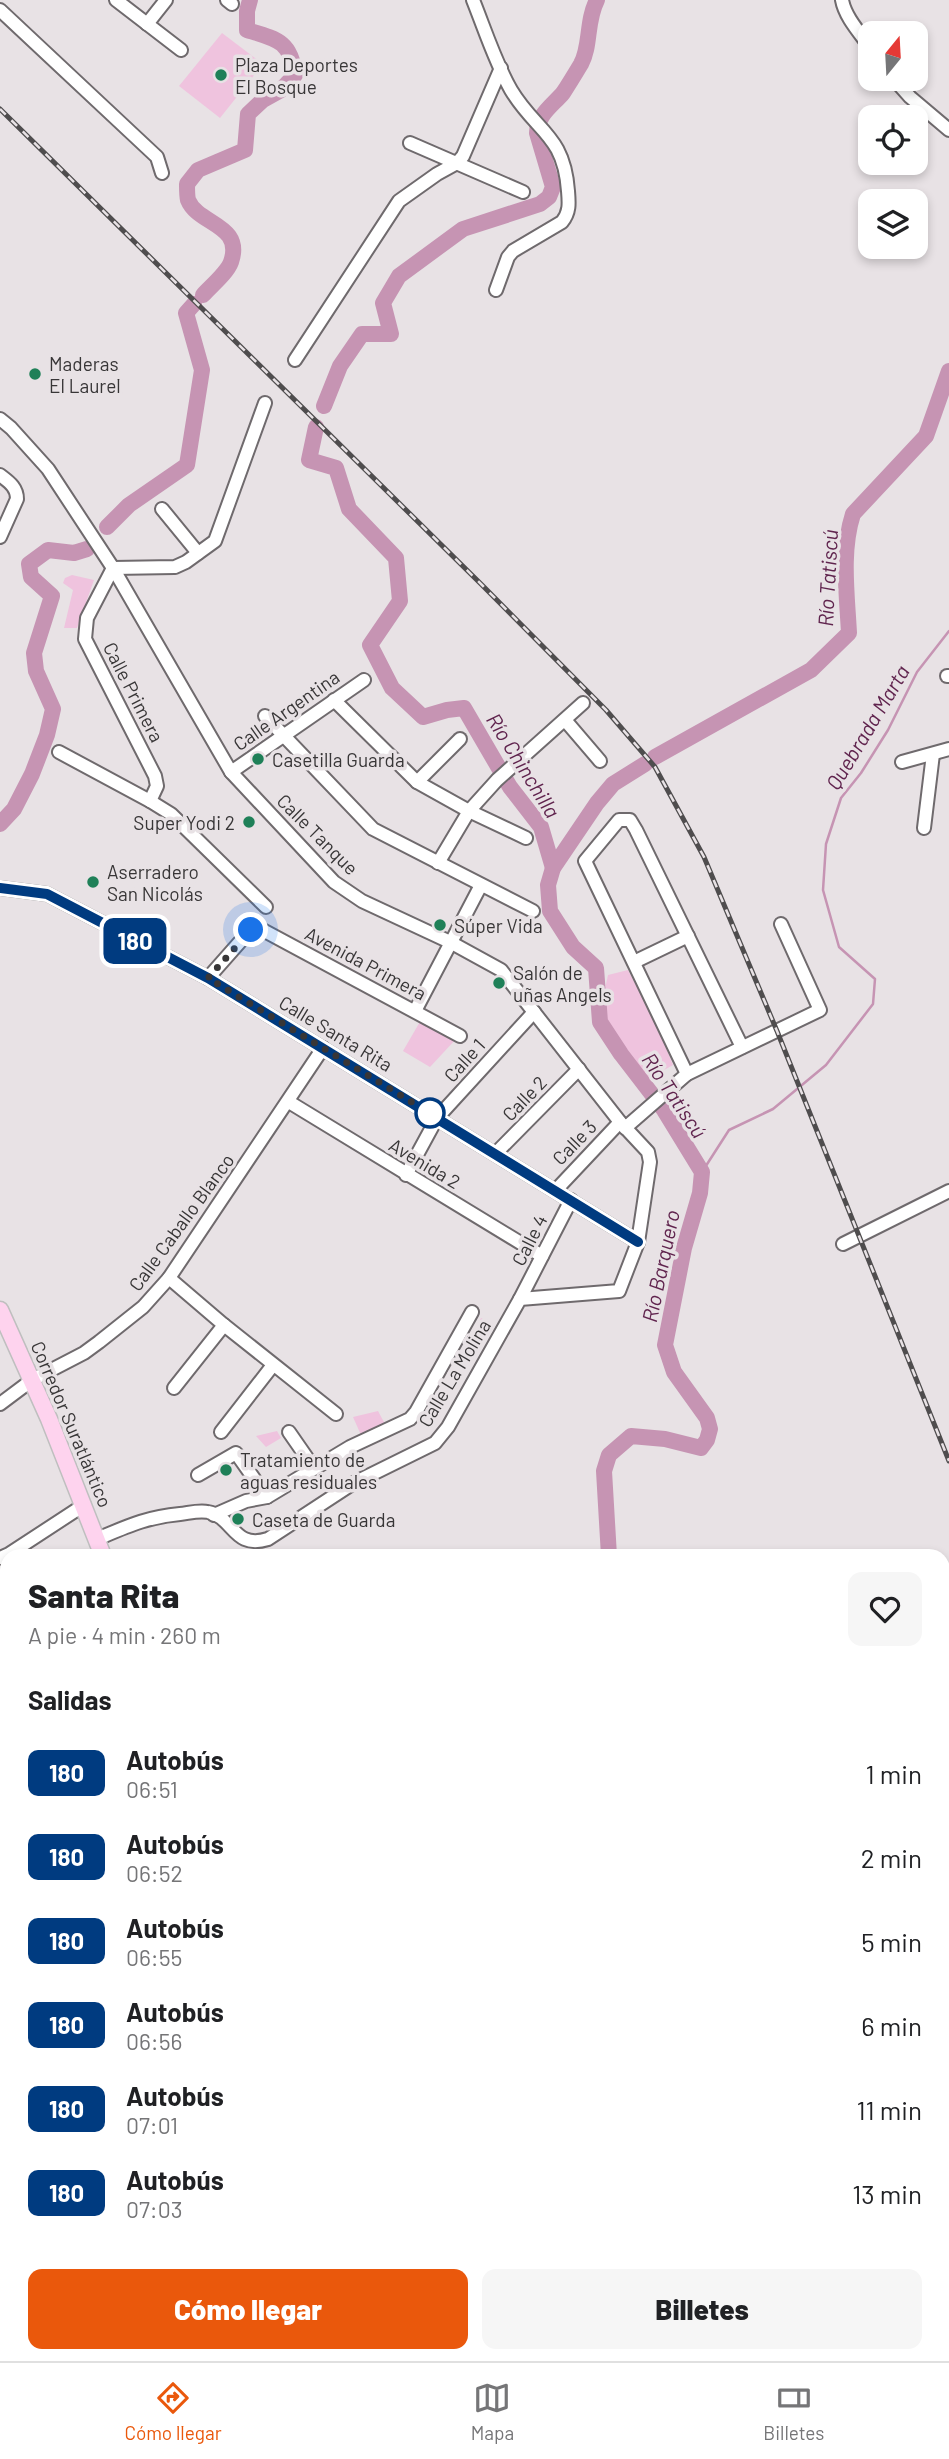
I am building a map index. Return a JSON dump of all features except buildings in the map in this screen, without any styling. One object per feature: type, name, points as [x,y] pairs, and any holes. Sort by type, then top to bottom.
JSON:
[{"type":"main road","name":"Corredor Suratlántico","points":[[0,1310],[32,1380],[101,1549]]},
{"type":"street","points":[[116,0],[181,50]]},
{"type":"street","points":[[147,24],[166,0]]},
{"type":"street","points":[[473,0],[510,89],[547,132],[567,170],[567,215],[562,222],[508,257],[496,290]]},
{"type":"street","points":[[842,0],[858,29]]},
{"type":"street","points":[[0,10],[157,157],[162,173]]},
{"type":"street","points":[[295,360],[399,201],[457,163],[467,147],[500,68]]},
{"type":"street","points":[[905,91],[949,130]]},
{"type":"street","points":[[410,143],[523,192]]},
{"type":"street","points":[[113,568],[175,567],[215,541],[265,403]]},
{"type":"street","name":"Calle Tanque","points":[[0,419],[48,469],[113,568],[231,772],[334,882],[362,901],[450,942],[501,970],[623,1125],[648,1152],[650,1162],[638,1242],[619,1291],[520,1299]]},
{"type":"street","points":[[0,475],[12,484],[17,493],[0,537]]},
{"type":"street","points":[[162,509],[198,553]]},
{"type":"street","name":"Calle Primera","points":[[113,568],[87,618],[85,639],[155,776],[157,786],[150,801]]},
{"type":"street","name":"Calle Argentina","points":[[231,772],[364,680]]},
{"type":"street","points":[[334,701],[417,782],[468,811],[526,838]]},
{"type":"street","points":[[438,863],[468,811],[497,780],[583,703]]},
{"type":"street","points":[[265,716],[373,829],[533,911]]},
{"type":"street","points":[[565,720],[600,761]]},
{"type":"street","points":[[417,782],[460,738]]},
{"type":"street","points":[[902,762],[949,749]]},
{"type":"street","points":[[59,752],[150,801],[183,824],[266,907]]},
{"type":"street","points":[[924,828],[933,754]]},
{"type":"street","points":[[687,1074],[584,861],[619,820],[625,819],[632,823],[742,1047]]},
{"type":"street","points":[[415,1011],[481,885]]},
{"type":"street","name":"Calle Santa Rita","points":[[0,888],[47,894],[208,978],[638,1242]]},
{"type":"street","name":"Avenida Primera","points":[[208,978],[251,930],[259,928],[460,1036]]},
{"type":"street","name":"Calle 3","points":[[556,1190],[623,1125],[648,1108],[687,1074],[742,1047],[822,1015],[781,930]]},
{"type":"street","points":[[634,962],[688,936]]},
{"type":"street","name":"Calle 1","points":[[406,1175],[438,1118],[534,1012]]},
{"type":"street","name":"Calle Caballo Blanco","points":[[0,1404],[32,1380],[84,1353],[143,1307],[169,1278],[323,1048]]},
{"type":"street","name":"Calle 2","points":[[496,1153],[579,1069]]},
{"type":"street","name":"Avenida 2","points":[[289,1102],[542,1256]]},
{"type":"street","points":[[843,1244],[949,1191]]},
{"type":"street","name":"Calle 4","points":[[520,1299],[571,1200]]},
{"type":"street","points":[[169,1278],[223,1325],[336,1414]]},
{"type":"street","name":"Calle La Molina","points":[[214,1515],[239,1537],[254,1542],[268,1539],[352,1485],[435,1443],[448,1427],[520,1299]]},
{"type":"street","points":[[97,1539],[154,1516],[200,1512],[214,1515],[246,1501],[267,1497],[350,1447],[410,1419],[472,1312]]},
{"type":"street","points":[[174,1388],[223,1325]]},
{"type":"street","points":[[221,1432],[273,1365]]},
{"type":"street","points":[[289,1432],[314,1468]]},
{"type":"street","points":[[198,1475],[236,1454],[267,1497]]},
{"type":"street","points":[[17,1549],[84,1505]]},
{"type":"shaded area","name":"Plaza Deportes El Bosque","points":[[222,33],[263,64],[220,118],[179,86]]},
{"type":"shaded area","points":[[72,575],[94,580],[77,628],[64,628],[73,590],[63,583],[65,578]]},
{"type":"shaded area","points":[[628,970],[656,1023],[673,1065],[641,1083],[597,1026],[608,975]]},
{"type":"shaded area","points":[[421,1020],[456,1039],[430,1067],[403,1051]]},
{"type":"shaded area","points":[[481,1318],[494,1325],[483,1344],[472,1338]]},
{"type":"shaded area","points":[[378,1411],[385,1424],[361,1435],[353,1417]]},
{"type":"shaded area","points":[[277,1431],[281,1438],[266,1447],[256,1436]]},
{"type":"waterway","points":[[203,295],[229,266],[233,249],[226,232],[193,208],[188,200],[187,184],[198,170],[245,150],[248,114],[263,100],[281,90],[295,75],[290,55],[281,43],[247,30],[250,0]]},
{"type":"waterway","name":"Río Chinchilla","points":[[324,406],[340,366],[362,334],[391,334],[383,303],[399,276],[463,229],[540,204],[549,197],[553,187],[537,133],[538,127],[542,116],[563,93],[581,64],[597,0]]},
{"type":"waterway","points":[[107,527],[129,505],[187,465],[202,370],[186,313],[194,304]]},
{"type":"waterway","name":"Río Tatiscú","points":[[655,757],[811,670],[849,633],[846,558],[853,514],[926,436],[949,371]]},
{"type":"waterway","name":"Río Chinchilla","points":[[316,427],[309,460],[336,468],[349,509],[396,558],[400,601],[370,645],[392,688],[423,717],[464,708],[510,787],[541,827],[553,868]]},
{"type":"waterway","points":[[0,824],[14,809],[32,774],[47,735],[53,709],[36,671],[34,653],[52,596],[31,577],[29,564],[48,550],[74,553],[87,549]]},
{"type":"waterway","name":"Quebrada Marta","points":[[702,1172],[729,1130],[773,1109],[826,1065],[873,1004],[875,979],[839,947],[823,890],[826,844],[841,798],[861,773],[888,730],[917,672],[949,631]]},
{"type":"waterway","name":"Quebrada Marta","points":[[609,1549],[604,1471],[609,1455],[631,1436],[665,1439],[701,1448],[710,1429],[707,1418],[674,1372],[665,1345],[684,1248],[700,1193],[702,1172],[664,1110],[600,1022],[596,968],[573,947],[550,911],[548,885],[553,868],[613,784],[645,764]]},
{"type":"railway","points":[[0,109],[482,585],[606,710],[655,767],[704,857],[777,1031],[949,1461]]},
{"type":"bus line","name":"180","points":[[0,888],[47,894],[208,978],[638,1242]]},
{"type":"place","name":"Plaza Deportes El Bosque","points":[[221,75]]},
{"type":"place","name":"Maderas El Laurel","points":[[35,374]]},
{"type":"place","name":"Casetilla Guarda","points":[[258,759]]},
{"type":"place","name":"Super Yodi 2","points":[[249,822]]},
{"type":"place","name":"Aserradero San Nicolás","points":[[93,882]]},
{"type":"place","name":"Súper Vida","points":[[440,925]]},
{"type":"place","name":"Salón de uñas Angels","points":[[499,983]]},
{"type":"place","name":"Tratamiento de aguas residuales","points":[[226,1470]]},
{"type":"place","name":"Caseta de Guarda","points":[[238,1519]]},
{"type":"route","points":[[251,930],[208,978],[438,1118],[430,1113]]},
{"type":"water label","name":"Río Barquero","points":[[660,1266]]}]
